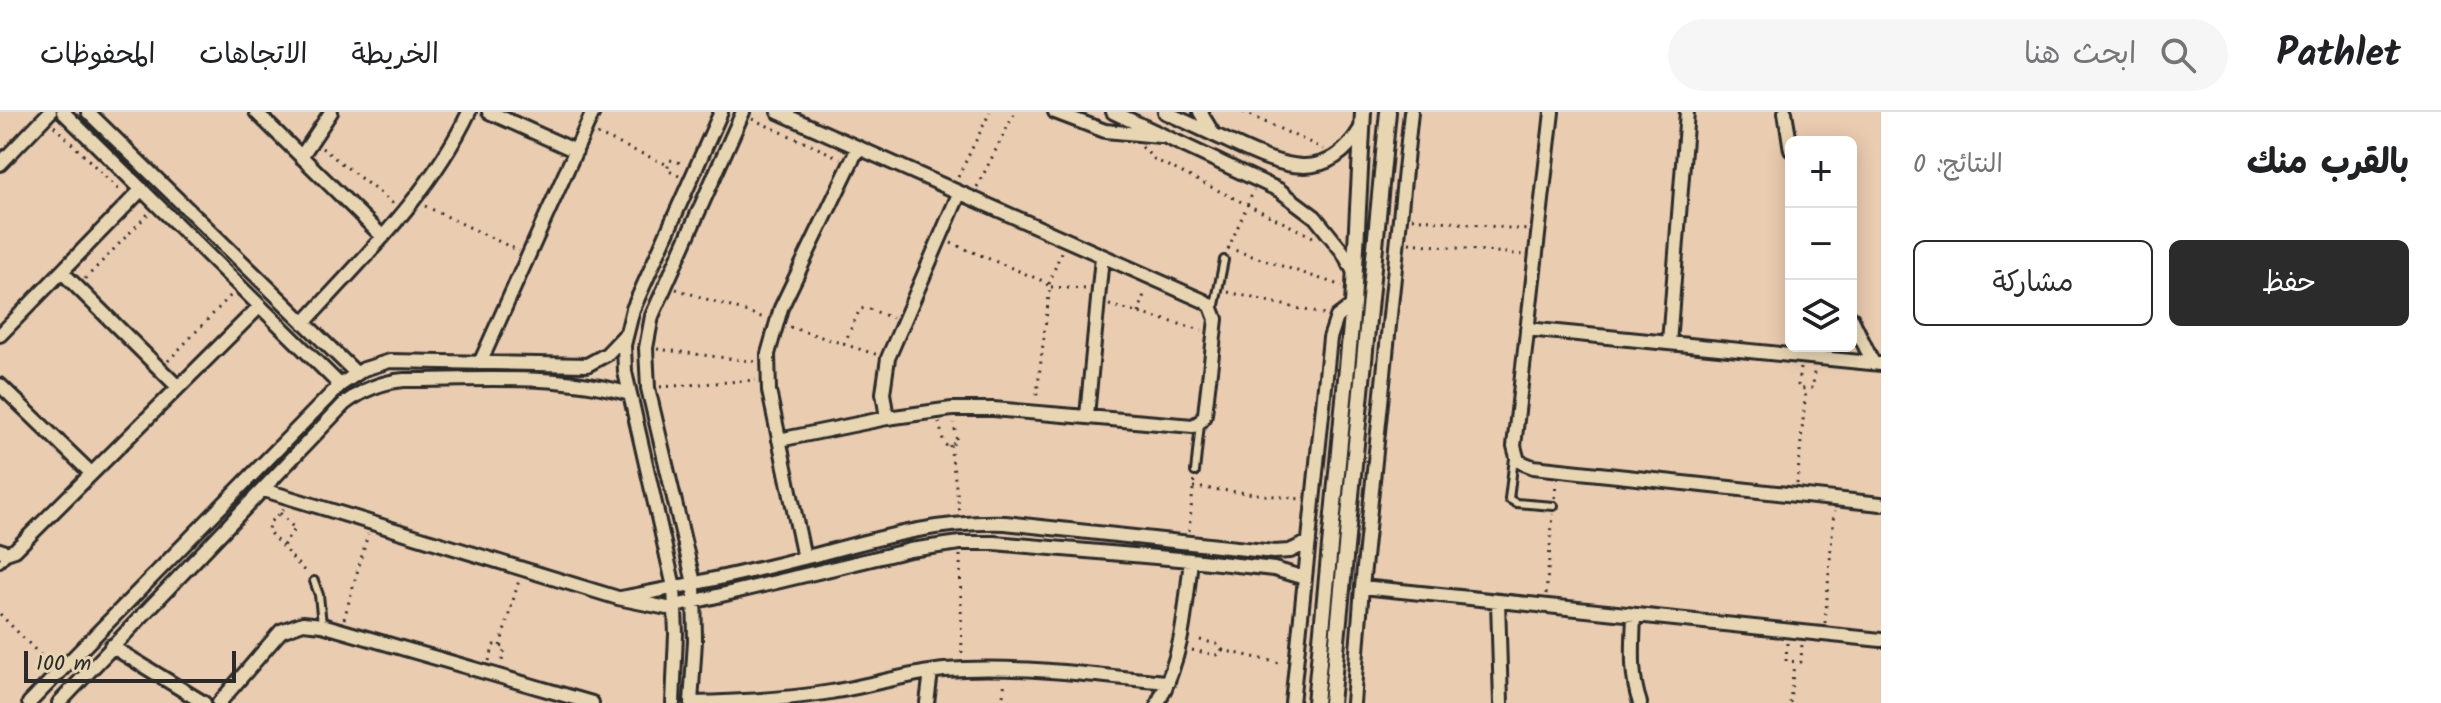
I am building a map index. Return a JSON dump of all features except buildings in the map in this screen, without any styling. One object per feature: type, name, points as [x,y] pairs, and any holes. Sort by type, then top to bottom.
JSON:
[{"type":"street","points":[[63,112],[340,385]]},
{"type":"street","points":[[88,112],[356,373]]},
{"type":"street","points":[[256,112],[383,237]]},
{"type":"street","points":[[301,157],[331,112]]},
{"type":"street","points":[[304,323],[405,213],[443,162],[469,112]]},
{"type":"street","points":[[489,112],[576,151]]},
{"type":"street","points":[[480,363],[593,112]]},
{"type":"street","points":[[673,703],[676,656],[674,587],[624,358],[633,309],[721,112]]},
{"type":"street","points":[[778,112],[1204,301],[1214,310],[1215,333],[1205,414],[1201,421],[1189,426],[1087,416],[952,409],[887,418],[779,440]]},
{"type":"street","points":[[1055,112],[1089,127],[1166,136]]},
{"type":"street","points":[[1113,112],[1289,196],[1330,234],[1354,272]]},
{"type":"street","points":[[1165,112],[1282,165],[1311,166],[1338,155],[1361,128]]},
{"type":"street","points":[[1200,112],[1214,135]]},
{"type":"street","points":[[1315,703],[1354,298],[1363,112]]},
{"type":"street","points":[[1331,703],[1388,112]]},
{"type":"street","points":[[1353,703],[1411,112]]},
{"type":"street","points":[[1552,112],[1514,454],[1525,466],[1881,504]]},
{"type":"street","points":[[1669,343],[1687,112]]},
{"type":"street","points":[[1785,112],[1789,136]]},
{"type":"street","points":[[742,113],[652,316],[646,348],[648,388],[694,583],[691,703],[811,699],[931,672],[962,669],[1007,669],[1168,682]]},
{"type":"street","points":[[0,164],[48,115]]},
{"type":"street","points":[[804,558],[768,379],[770,341],[781,308],[858,148]]},
{"type":"street","points":[[0,335],[142,189]]},
{"type":"street","points":[[887,418],[883,393],[885,370],[903,322],[961,194]]},
{"type":"street","points":[[1087,416],[1102,257]]},
{"type":"street","points":[[62,272],[178,387]]},
{"type":"street","points":[[1292,703],[1330,338],[1337,317],[1354,298]]},
{"type":"street","points":[[3,555],[260,306]]},
{"type":"street","points":[[1857,328],[1877,364]]},
{"type":"street","points":[[1527,329],[1877,364]]},
{"type":"street","points":[[29,703],[340,385],[356,373],[390,361],[587,365],[607,354],[626,334]]},
{"type":"street","points":[[59,703],[344,404],[365,390],[390,381],[556,381],[594,385],[630,394]]},
{"type":"street","points":[[0,385],[91,473]]},
{"type":"street","points":[[264,490],[618,598],[660,608],[918,548],[960,543],[994,543],[1191,560],[1274,569],[1305,578]]},
{"type":"street","points":[[618,598],[804,558],[917,529],[961,522],[1005,523],[1282,552],[1309,542]]},
{"type":"street","points":[[1158,703],[1181,642],[1191,560]]},
{"type":"street","points":[[1362,587],[1881,640]]},
{"type":"street","points":[[1498,601],[1501,703]]},
{"type":"street","points":[[1634,615],[1633,668],[1640,703]]},
{"type":"street","points":[[219,703],[281,631],[303,623],[322,625],[565,700],[592,703]]},
{"type":"street","points":[[111,646],[204,703]]},
{"type":"street","points":[[927,703],[931,672]]},
{"type":"lane","points":[[1214,310],[1224,260]]},
{"type":"lane","points":[[1195,472],[1201,421]]},
{"type":"lane","points":[[1514,454],[1509,499],[1512,502],[1554,506]]},
{"type":"lane","points":[[314,581],[319,595],[322,625]]},
{"type":"path","points":[[961,194],[990,112]]},
{"type":"path","points":[[961,194],[1015,112]]},
{"type":"path","points":[[1243,112],[1338,155]]},
{"type":"path","points":[[742,113],[851,163]]},
{"type":"path","points":[[48,115],[130,201]]},
{"type":"path","points":[[586,129],[668,165]]},
{"type":"path","points":[[1137,134],[1148,155],[1316,239]]},
{"type":"path","points":[[313,141],[405,213]]},
{"type":"path","points":[[672,159],[693,175],[668,171],[668,165],[672,159]]},
{"type":"path","points":[[1224,260],[1259,180]]},
{"type":"path","points":[[414,201],[529,256]]},
{"type":"path","points":[[77,287],[158,205]]},
{"type":"path","points":[[1400,216],[1539,231]]},
{"type":"path","points":[[940,238],[1050,286],[1098,296],[1139,313],[1215,333]]},
{"type":"path","points":[[1035,413],[1050,286],[1065,241]]},
{"type":"path","points":[[1397,242],[1536,257]]},
{"type":"path","points":[[1228,248],[1354,298]]},
{"type":"path","points":[[1139,313],[1148,278]]},
{"type":"path","points":[[160,369],[240,286]]},
{"type":"path","points":[[1218,290],[1337,317]]},
{"type":"path","points":[[844,344],[860,309],[867,308],[903,322]]},
{"type":"path","points":[[646,348],[767,364]]},
{"type":"path","points":[[1801,356],[1798,385],[1806,389],[1813,388],[1815,357]]},
{"type":"path","points":[[648,388],[768,379]]},
{"type":"path","points":[[1796,495],[1806,389]]},
{"type":"path","points":[[937,411],[944,444],[950,445],[957,442],[952,409]]},
{"type":"path","points":[[950,445],[961,522]]},
{"type":"path","points":[[1545,606],[1557,470]]},
{"type":"path","points":[[1188,543],[1195,472]]},
{"type":"path","points":[[1193,487],[1313,500]]},
{"type":"path","points":[[1824,635],[1835,499]]},
{"type":"path","points":[[297,500],[269,523],[267,529],[314,581]]},
{"type":"path","points":[[280,513],[295,529],[282,547]]},
{"type":"path","points":[[341,631],[372,522]]},
{"type":"path","points":[[960,543],[962,669]]},
{"type":"path","points":[[500,646],[522,569]]},
{"type":"path","points":[[0,614],[58,673]]},
{"type":"path","points":[[1788,631],[1786,661],[1794,663],[1801,662],[1803,633]]},
{"type":"path","points":[[1181,642],[1216,655],[1222,650]]},
{"type":"path","points":[[1181,642],[1218,644],[1222,650],[1296,667]]},
{"type":"path","points":[[494,645],[500,646],[506,650],[492,675],[494,645]]},
{"type":"path","points":[[1790,703],[1794,663]]},
{"type":"path","points":[[1002,703],[1007,669]]}]
